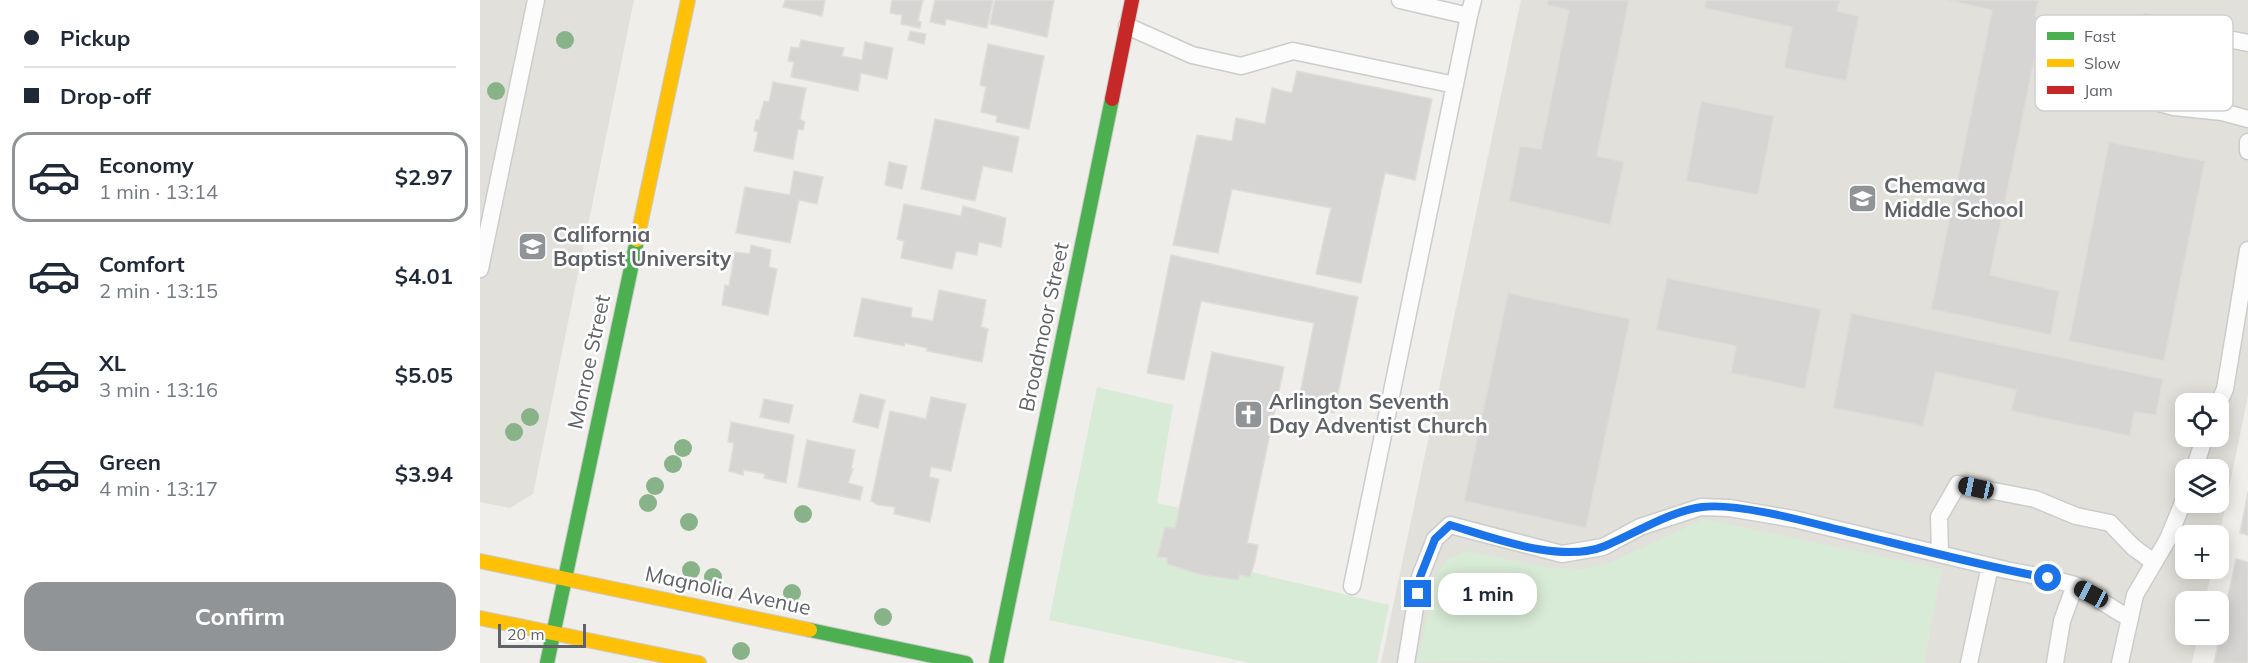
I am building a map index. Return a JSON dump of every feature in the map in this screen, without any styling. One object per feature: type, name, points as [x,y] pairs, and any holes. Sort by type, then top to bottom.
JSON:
[{"type":"street","name":"Monroe Street","points":[[548,663],[688,0]]},
{"type":"street","name":"Broadmoor Street","points":[[996,663],[1132,0]]},
{"type":"street","name":"Magnolia Avenue","points":[[480,561],[966,663]]},
{"type":"street","points":[[480,618],[699,663]]},
{"type":"lane","points":[[480,269],[536,0]]},
{"type":"lane","points":[[1352,586],[1471,8],[1400,0]]},
{"type":"lane","points":[[1126,26],[1192,56],[1241,66],[1293,51],[1455,86]]},
{"type":"lane","points":[[2233,39],[2248,43]]},
{"type":"lane","points":[[2213,111],[2248,119]]},
{"type":"lane","points":[[2248,142],[2248,151]]},
{"type":"lane","points":[[2223,393],[2248,250]]},
{"type":"lane","points":[[1940,553],[1939,517],[1958,484],[2035,499],[2076,516],[2110,523],[2133,547],[2148,558],[2156,559]]},
{"type":"lane","points":[[1406,663],[1420,577],[1435,539],[1450,525],[1562,554],[1603,547],[1640,527],[1701,507],[1729,508],[1794,519],[2075,585],[2130,619]]},
{"type":"lane","points":[[2120,663],[2135,596],[2168,539],[2179,513]]},
{"type":"lane","points":[[1969,663],[1990,566]]},
{"type":"lane","points":[[2055,663],[2062,621],[2075,585]]},
{"type":"shaded area","name":"California Baptist University","points":[[480,0],[634,0],[533,494],[510,508],[480,502]]},
{"type":"shaded area","name":"Chemawa Middle School","points":[[1521,0],[2248,0],[2248,396],[2229,488],[2229,459],[2175,459],[2175,513],[2224,513],[2221,525],[2175,525],[2175,579],[2210,579],[2207,591],[2175,591],[2175,645],[2196,645],[2192,663],[1381,663]]},
{"type":"green space","points":[[1097,387],[1173,405],[1157,503],[1179,508],[1175,528],[1165,527],[1158,557],[1238,579],[1240,575],[1250,577],[1251,572],[1389,605],[1377,663],[1250,663],[1049,620]]},
{"type":"green space","points":[[1704,519],[1942,569],[1924,663],[1417,662],[1437,572],[1448,559],[1466,551],[1550,568],[1583,569],[1609,563]]},
{"type":"building","points":[[785,0],[825,0],[822,16],[783,7]]},
{"type":"building","points":[[892,0],[923,0],[918,21],[921,22],[920,28],[901,24],[902,15],[890,13]]},
{"type":"building","points":[[935,0],[993,0],[987,28],[946,19],[945,25],[930,22]]},
{"type":"building","points":[[995,0],[1054,0],[1047,37],[990,24]]},
{"type":"building","points":[[1548,0],[1629,0],[1597,156],[1624,162],[1610,225],[1509,201],[1520,146],[1541,149],[1569,10],[1547,5]]},
{"type":"building","points":[[1706,0],[1840,0],[1837,11],[1859,16],[1846,81],[1784,68],[1792,27],[1704,8]]},
{"type":"building","points":[[1947,0],[2039,0],[2035,15],[2035,57],[1990,275],[2059,291],[2051,335],[1931,309],[1992,10]]},
{"type":"building","points":[[910,31],[926,34],[924,44],[908,40]]},
{"type":"building","points":[[801,40],[844,48],[842,56],[862,60],[865,42],[893,48],[887,79],[861,73],[858,91],[791,77],[794,62],[788,61],[791,47],[799,48]]},
{"type":"building","points":[[988,44],[1044,56],[1029,129],[996,122],[997,116],[981,112],[986,87],[980,85]]},
{"type":"building","points":[[1297,71],[1432,99],[1415,180],[1385,173],[1361,283],[1316,274],[1331,208],[1232,189],[1218,253],[1173,245],[1197,135],[1232,141],[1236,118],[1265,124],[1272,88],[1292,93]]},
{"type":"building","points":[[773,82],[806,88],[800,119],[805,122],[803,130],[798,129],[793,159],[754,151],[758,132],[754,131],[756,120],[759,120],[764,101],[769,102]]},
{"type":"building","points":[[1701,101],[1774,116],[1758,195],[1686,181]]},
{"type":"building","points":[[935,119],[1019,137],[1012,172],[983,166],[975,201],[921,189]]},
{"type":"building","points":[[2109,142],[2205,161],[2164,361],[2069,341]]},
{"type":"building","points":[[889,162],[907,166],[902,189],[885,185]]},
{"type":"building","points":[[794,171],[823,177],[817,204],[799,200],[790,243],[736,233],[745,187],[790,195]]},
{"type":"building","points":[[904,204],[961,216],[963,206],[1006,218],[1001,247],[979,242],[977,255],[956,251],[952,269],[901,258],[904,241],[897,239]]},
{"type":"building","points":[[751,245],[771,250],[769,267],[777,269],[768,315],[722,305],[725,285],[729,286],[735,252],[750,254]]},
{"type":"building","points":[[1171,255],[1358,297],[1334,413],[1298,404],[1314,323],[1201,301],[1184,380],[1147,373]]},
{"type":"building","points":[[1667,278],[1821,309],[1805,389],[1731,373],[1736,346],[1656,330]]},
{"type":"building","points":[[939,290],[986,300],[981,327],[988,329],[982,362],[927,351],[927,348],[905,343],[904,346],[854,336],[862,298],[912,308],[911,317],[933,321]]},
{"type":"building","points":[[1508,293],[1630,319],[1586,528],[1464,501]]},
{"type":"building","points":[[1851,313],[2163,379],[2156,415],[2134,412],[2130,436],[2011,411],[2016,390],[1936,372],[1923,426],[1833,408]]},
{"type":"building","points":[[1212,352],[1284,367],[1247,543],[1258,545],[1255,561],[1250,577],[1240,575],[1238,580],[1202,575],[1167,564],[1167,558],[1157,557],[1165,527],[1175,528]]},
{"type":"building","points":[[860,394],[885,400],[878,428],[853,422]]},
{"type":"building","points":[[931,397],[966,404],[951,471],[931,467],[929,477],[939,479],[930,522],[894,514],[895,507],[878,505],[871,501],[890,411],[926,419]]},
{"type":"building","points":[[764,399],[793,405],[789,423],[760,417]]},
{"type":"building","points":[[731,422],[794,435],[786,483],[764,478],[765,474],[744,470],[743,475],[729,471],[734,443],[728,442]]},
{"type":"building","points":[[807,440],[855,450],[851,469],[853,469],[848,483],[863,487],[860,500],[798,487]]},
{"type":"building","points":[[2248,492],[2248,535],[2240,533]]},
{"type":"building","points":[[2236,559],[2248,562],[2248,663],[2214,663],[2218,645],[2229,645],[2229,592]]},
{"type":"traffic: fast","points":[[996,663],[1112,99]]},
{"type":"traffic: fast","points":[[547,663],[637,240]]},
{"type":"traffic: fast","points":[[810,630],[966,663]]},
{"type":"traffic: slow","points":[[637,240],[688,0]]},
{"type":"traffic: slow","points":[[480,561],[810,630]]},
{"type":"traffic: slow","points":[[480,618],[699,663]]},
{"type":"traffic: jam","points":[[1112,99],[1132,0]]},
{"type":"place","name":"Chemawa Middle School","points":[[1863,198]]},
{"type":"place","name":"California Baptist University","points":[[532,247]]},
{"type":"place","name":"Arlington Seventh Day Adventist Church","points":[[1248,414]]},
{"type":"route","points":[[1418,594],[1420,577],[1435,539],[1450,525],[1493,538],[1562,554],[1603,547],[1640,527],[1701,507],[1729,508],[1794,519],[2048,578]]}]
